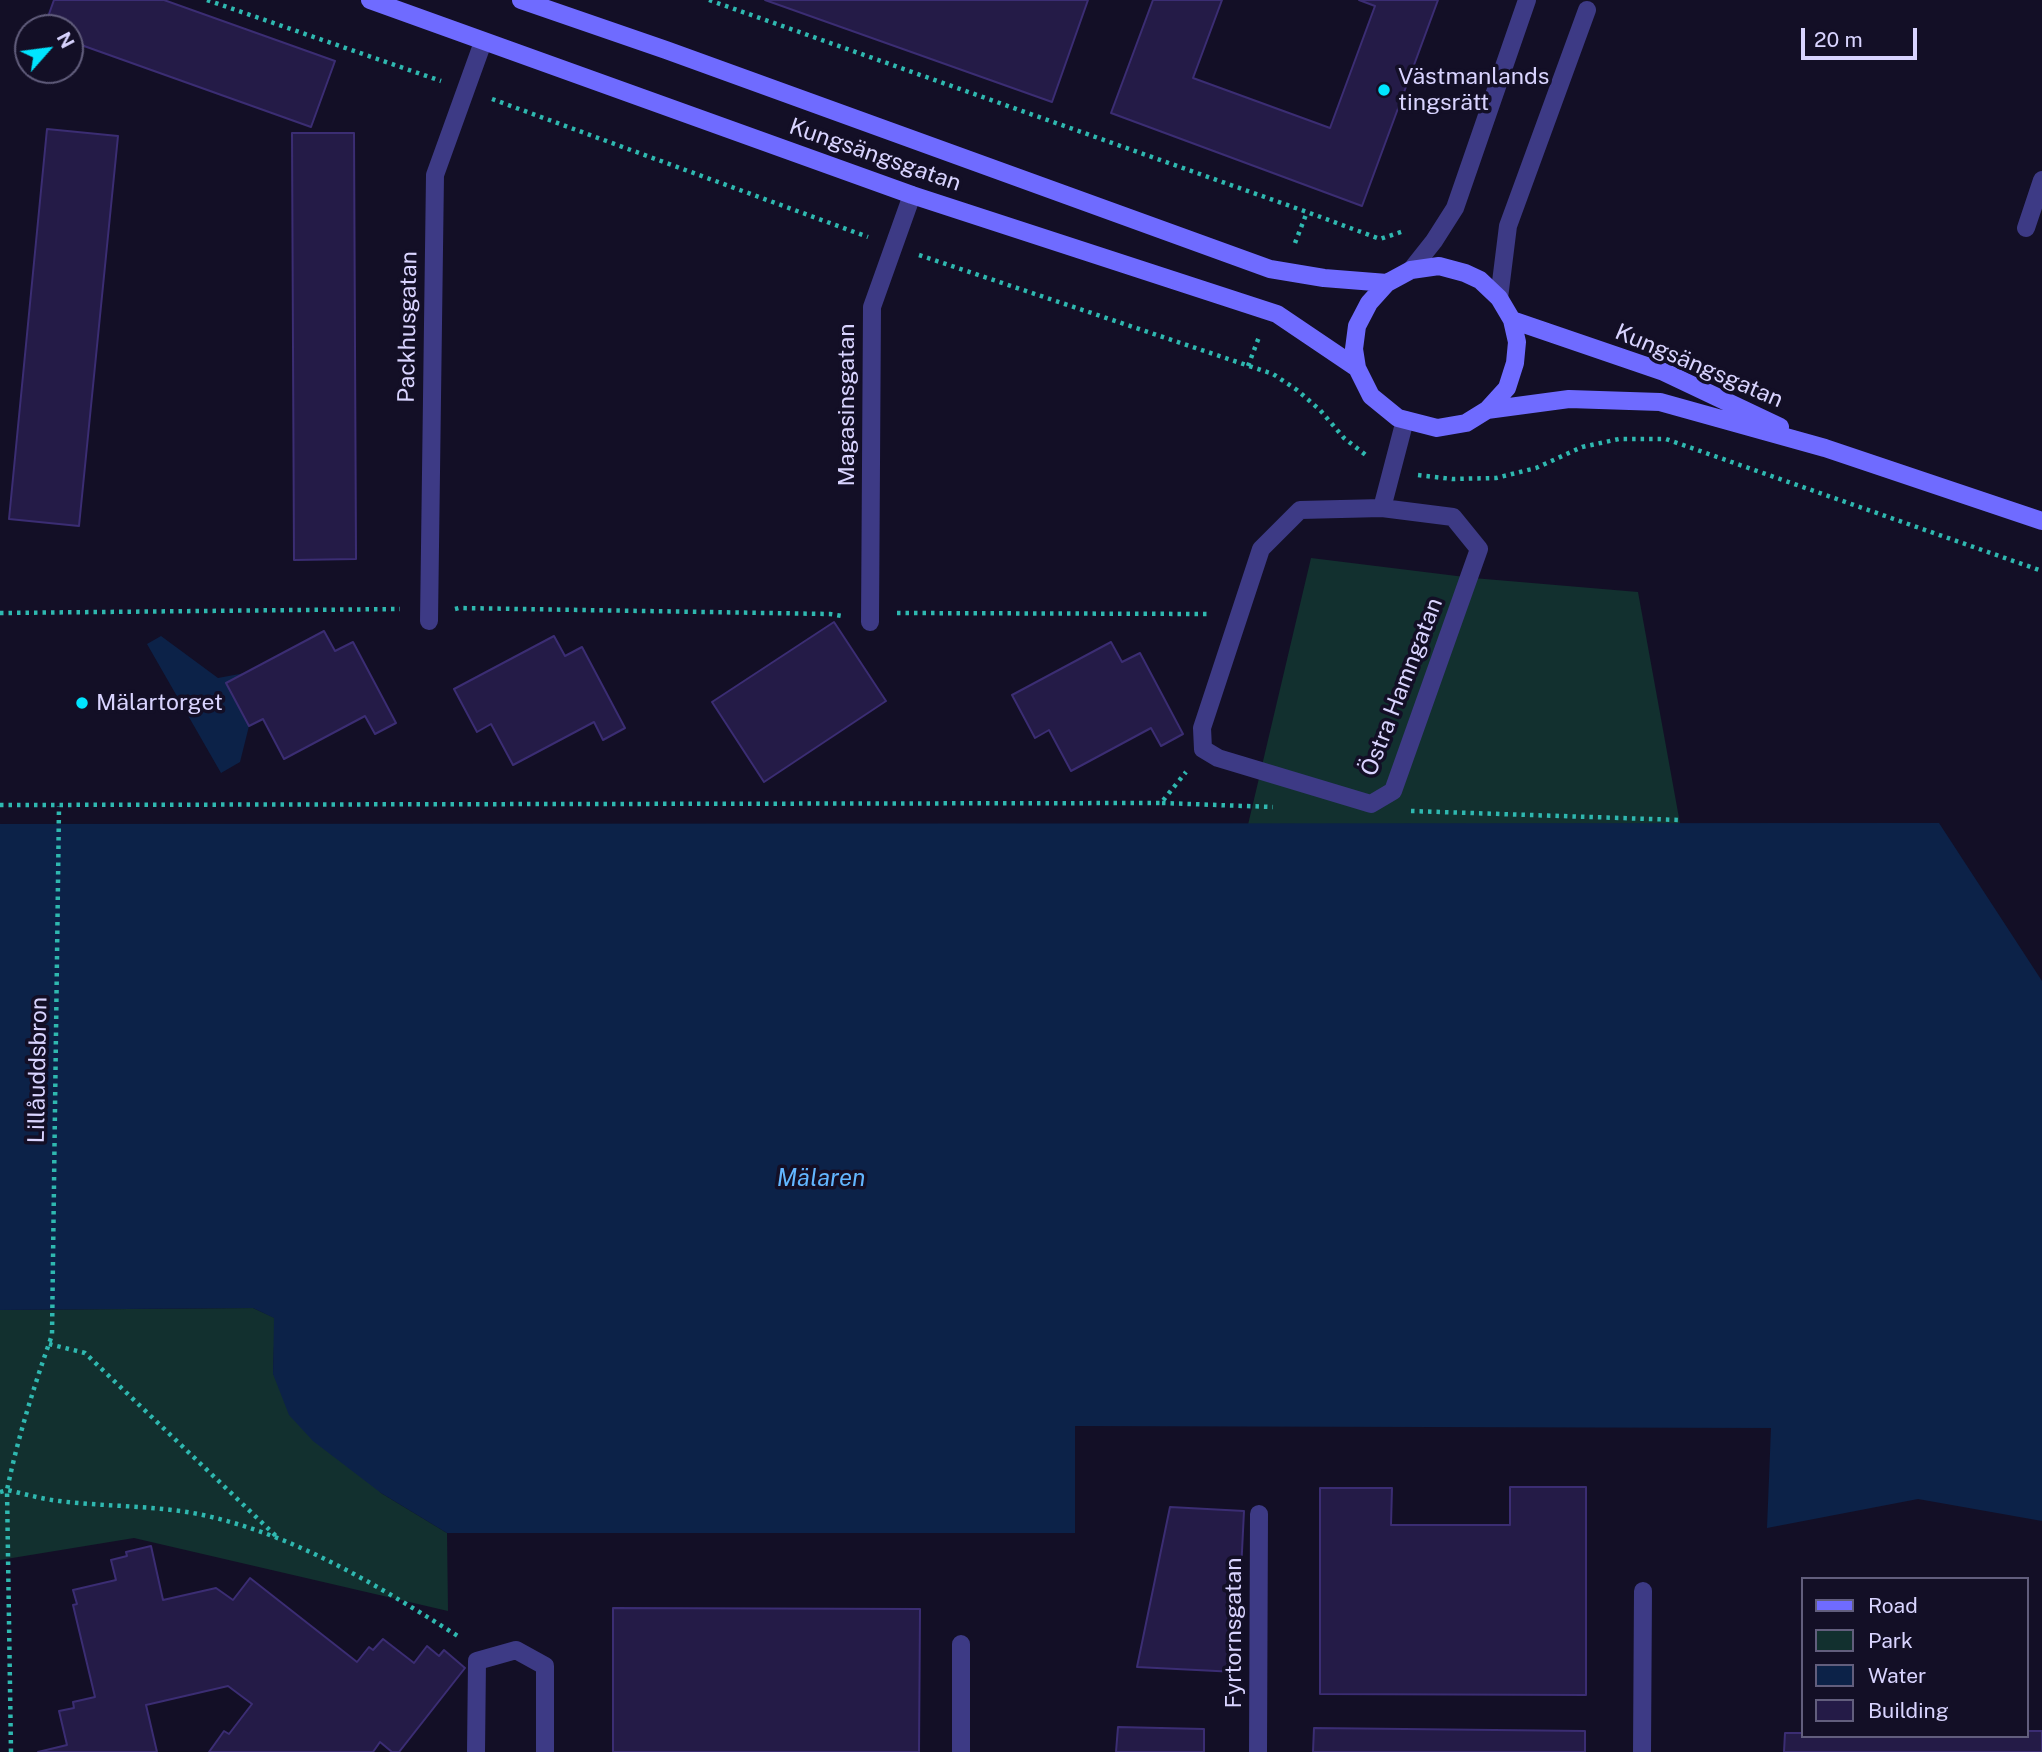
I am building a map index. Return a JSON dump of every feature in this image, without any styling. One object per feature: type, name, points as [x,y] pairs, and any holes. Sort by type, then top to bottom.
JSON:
[{"type":"main road","name":"Kungsängsgatan","points":[[370,0],[912,195],[1278,314],[1357,368]]},
{"type":"main road","name":"Kungsängsgatan","points":[[521,0],[666,50],[1270,270],[1387,284]]},
{"type":"main road","points":[[1439,266],[1465,273],[1480,281],[1499,298],[1512,320],[1517,342],[1515,363],[1507,388],[1486,410],[1466,423],[1437,428],[1398,418],[1371,396],[1357,368],[1354,349],[1357,326],[1369,303],[1387,284],[1411,271],[1439,266]]},
{"type":"main road","name":"Kungsängsgatan","points":[[1512,320],[1664,372],[1825,448]]},
{"type":"main road","name":"Kungsängsgatan","points":[[1486,410],[1569,399],[1660,402],[1825,448],[2042,521]]},
{"type":"street","points":[[1411,271],[1455,208],[1527,0]]},
{"type":"street","points":[[1499,298],[1508,226],[1587,10]]},
{"type":"street","name":"Packhusgatan","points":[[429,621],[435,175],[483,42]]},
{"type":"street","points":[[2026,228],[2042,180]]},
{"type":"street","name":"Magasinsgatan","points":[[870,622],[872,307],[912,195]]},
{"type":"street","points":[[1382,508],[1405,420]]},
{"type":"street","name":"Östra Hamngatan","points":[[1382,508],[1453,517],[1479,549],[1393,791],[1371,804],[1218,758],[1203,749],[1202,728],[1240,614],[1261,549],[1300,510],[1382,508]]},
{"type":"street","name":"Fyrtornsgatan","points":[[1258,1752],[1259,1514]]},
{"type":"street","points":[[1642,1752],[1643,1591]]},
{"type":"street","points":[[961,1644],[961,1752]]},
{"type":"street","points":[[476,1752],[477,1661],[516,1650],[545,1666],[545,1752]]},
{"type":"path","points":[[709,0],[1380,239],[1405,230]]},
{"type":"path","points":[[1582,447],[1619,439],[1665,439],[2042,571]]},
{"type":"path","points":[[0,613],[414,609],[429,621],[459,608],[830,614],[870,622],[899,613],[1240,614]]},
{"type":"path","points":[[1161,803],[1203,749]]},
{"type":"path","points":[[0,805],[1161,803],[1284,807]]},
{"type":"path","name":"Lillåuddsbron","points":[[11,1752],[7,1490],[22,1429],[52,1335],[59,806]]},
{"type":"path","points":[[1407,811],[1680,820]]},
{"type":"path","points":[[49,1344],[85,1353],[280,1539]]},
{"type":"path","points":[[0,1492],[7,1490],[58,1501],[200,1515],[235,1523],[310,1551],[381,1588],[477,1647],[477,1661]]},
{"type":"green space","points":[[1311,558],[1473,578],[1638,592],[1681,829],[1247,829]]},
{"type":"green space","points":[[253,1308],[275,1318],[273,1374],[381,1493],[447,1533],[448,1611],[134,1538],[0,1560],[0,1310]]},
{"type":"water","points":[[161,636],[218,678],[245,673],[226,683],[249,726],[240,762],[221,773],[147,644]]},
{"type":"water","name":"Mälaren","points":[[1939,823],[2042,981],[2042,1521],[1918,1499],[1767,1528],[1771,1428],[1075,1426],[1075,1533],[447,1533],[381,1493],[313,1441],[289,1415],[273,1374],[274,1318],[253,1308],[0,1310],[0,824]]},
{"type":"building","points":[[54,0],[164,0],[335,61],[311,127],[84,46],[84,14],[49,14]]},
{"type":"building","points":[[765,0],[1088,0],[1052,102]]},
{"type":"building","points":[[1153,0],[1222,0],[1193,78],[1330,128],[1375,6],[1359,0],[1438,0],[1362,206],[1111,113]]},
{"type":"building","points":[[47,129],[118,136],[79,526],[9,519]]},
{"type":"building","points":[[292,133],[354,133],[356,559],[294,560]]},
{"type":"building","points":[[834,622],[886,701],[764,782],[712,702]]},
{"type":"building","points":[[324,631],[335,651],[353,642],[396,723],[375,734],[365,716],[284,759],[263,719],[249,726],[226,683]]},
{"type":"building","points":[[554,636],[565,656],[582,647],[625,728],[603,740],[594,722],[513,765],[491,724],[477,732],[454,689]]},
{"type":"building","points":[[1111,642],[1122,662],[1140,653],[1183,734],[1161,746],[1151,728],[1071,771],[1049,730],[1035,738],[1012,695]]},
{"type":"building","points":[[1510,1487],[1586,1487],[1586,1695],[1320,1694],[1320,1488],[1392,1488],[1391,1525],[1510,1525]]},
{"type":"building","points":[[1170,1507],[1244,1511],[1236,1672],[1137,1667]]},
{"type":"building","points":[[151,1546],[163,1600],[216,1588],[233,1600],[250,1578],[357,1662],[369,1647],[373,1650],[383,1639],[414,1663],[427,1646],[439,1656],[444,1650],[465,1668],[399,1752],[392,1752],[380,1742],[373,1752],[209,1752],[224,1731],[229,1734],[252,1704],[228,1686],[146,1705],[157,1752],[38,1752],[67,1745],[59,1711],[74,1708],[73,1702],[95,1697],[73,1605],[77,1604],[73,1590],[116,1580],[111,1560],[127,1556],[126,1552]]},
{"type":"building","points":[[613,1608],[920,1609],[919,1752],[613,1752]]},
{"type":"building","points":[[1118,1727],[1204,1729],[1204,1752],[1116,1752]]},
{"type":"building","points":[[1314,1728],[1585,1731],[1585,1752],[1313,1752]]},
{"type":"building","points":[[2028,1731],[2042,1731],[2042,1752],[1784,1752],[1785,1733],[1800,1733],[1800,1738],[2028,1738]]},
{"type":"place","name":"Västmanlands tingsrätt","points":[[1384,90]]},
{"type":"place","name":"Mälartorget","points":[[82,703]]}]
